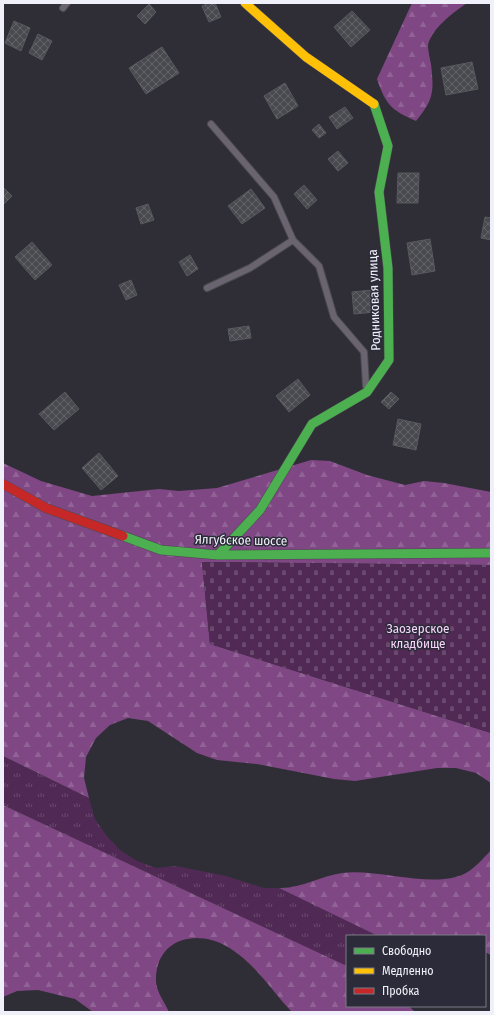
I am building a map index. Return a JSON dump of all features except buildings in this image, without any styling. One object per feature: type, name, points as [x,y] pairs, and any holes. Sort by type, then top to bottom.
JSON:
[{"type":"street","name":"Родниковая улица","points":[[218,555],[260,510],[312,424],[367,392],[389,360],[388,268],[379,192],[388,146],[375,105],[306,57],[245,3]]},
{"type":"street","name":"Ялгубское шоссе","points":[[3,484],[46,508],[161,550],[218,555],[491,553]]},
{"type":"lane","points":[[210,124],[274,197],[293,240],[319,266],[334,317],[364,352],[367,392]]},
{"type":"lane","points":[[207,288],[250,268],[293,240]]},
{"type":"green space","points":[[412,3],[467,3],[444,21],[430,39],[428,45],[432,74],[431,95],[426,107],[416,121],[390,106],[383,95],[377,79]]},
{"type":"green space","points":[[311,460],[330,461],[367,475],[405,485],[424,481],[444,483],[491,492],[491,565],[202,562],[210,644],[491,733],[491,783],[476,773],[456,768],[437,768],[355,781],[334,779],[257,764],[217,760],[197,753],[148,721],[128,718],[110,725],[96,738],[86,757],[84,778],[89,798],[3,756],[3,463],[41,481],[92,496],[159,489],[179,491],[217,488]]},
{"type":"green space","name":"Заозерское кладбище","points":[[202,562],[491,565],[491,733],[210,644]]},
{"type":"green space","points":[[3,756],[89,798],[95,819],[106,835],[120,850],[137,861],[156,868],[176,866],[226,876],[264,888],[279,888],[376,935],[346,935],[346,966],[3,805]]},
{"type":"green space","points":[[3,805],[346,966],[346,1007],[410,1007],[415,1012],[292,1012],[247,961],[228,947],[216,941],[203,938],[191,938],[180,941],[170,947],[162,955],[157,967],[156,985],[169,1012],[93,1012],[75,999],[38,990],[17,991],[3,997]]},
{"type":"green space","points":[[491,850],[491,955],[486,952],[486,935],[376,935],[279,888],[287,888],[342,873],[356,872],[421,879],[451,878],[464,874],[482,860]]},
{"type":"traffic: fast","points":[[218,555],[260,510],[312,424],[367,392],[389,360],[388,268],[379,192],[388,146],[374,104]]},
{"type":"traffic: fast","points":[[123,536],[161,550],[218,555],[491,553]]},
{"type":"traffic: slow","points":[[245,3],[306,57],[374,104]]},
{"type":"traffic: jam","points":[[3,484],[46,508],[123,536]]}]
